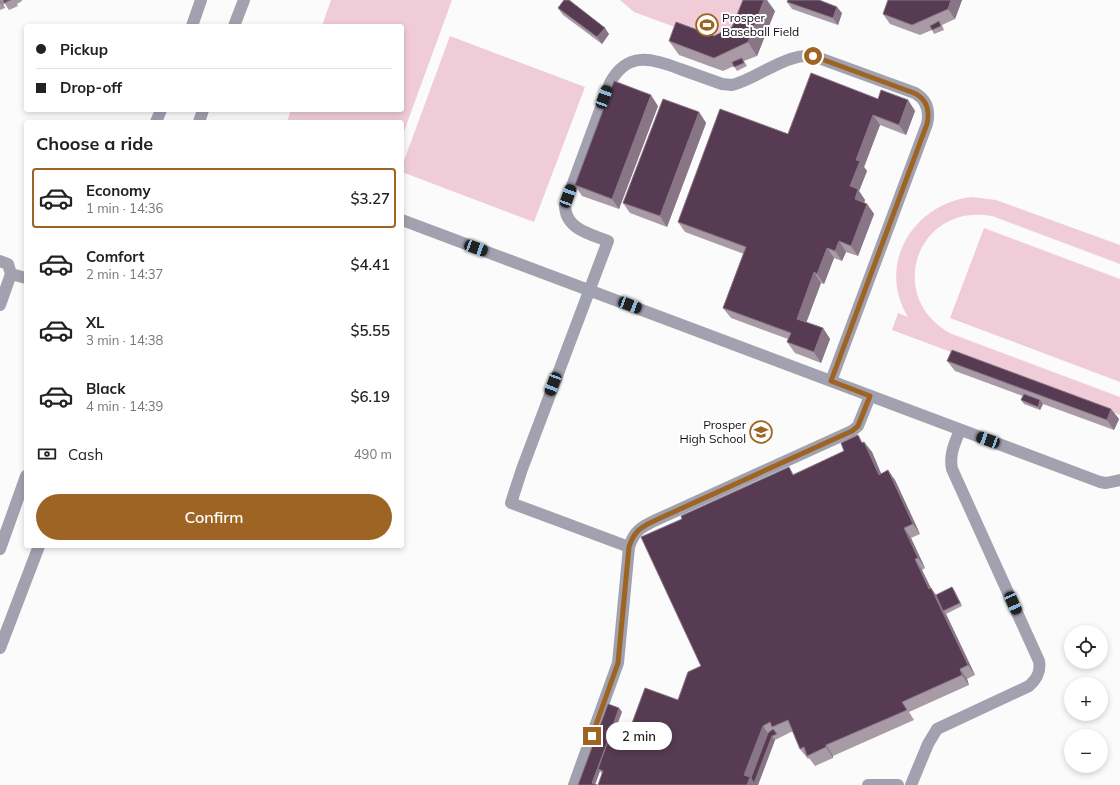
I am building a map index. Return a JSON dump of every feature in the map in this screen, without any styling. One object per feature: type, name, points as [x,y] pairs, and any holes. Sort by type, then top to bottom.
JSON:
[{"type":"street","points":[[193,24],[201,0]]},
{"type":"street","points":[[235,24],[244,0]]},
{"type":"street","points":[[629,547],[511,503],[522,469],[608,241],[574,226],[567,216],[565,205],[610,83],[618,71],[629,63],[643,60],[658,60],[722,84],[732,85],[795,57],[807,55],[907,90],[919,96],[925,102],[928,112],[927,124],[831,381]]},
{"type":"street","points":[[404,221],[590,289],[1100,482],[1106,483],[1120,480]]},
{"type":"street","points":[[0,261],[8,264],[12,274],[0,305]]},
{"type":"street","points":[[12,274],[24,277]]},
{"type":"street","points":[[574,785],[618,663],[629,547],[635,532],[640,528],[852,431],[858,426],[870,396]]},
{"type":"street","points":[[911,785],[928,744],[937,729],[1029,686],[1038,675],[1040,668],[1039,661],[952,469],[952,451],[960,430]]},
{"type":"street","points":[[0,549],[24,482]]},
{"type":"street","points":[[0,648],[38,548]]},
{"type":"street","points":[[868,785],[898,785]]},
{"type":"shaded area","points":[[331,0],[452,0],[404,132],[404,120],[288,120],[290,112],[404,112],[404,24],[323,24]]},
{"type":"shaded area","name":"Prosper Baseball Field","points":[[620,0],[752,0],[724,45],[634,12]]},
{"type":"shaded area","points":[[450,36],[585,87],[534,222],[404,173],[404,161]]},
{"type":"shaded area","points":[[971,197],[996,200],[1120,245],[1120,264],[992,216],[966,216],[944,224],[928,238],[918,257],[915,278],[919,299],[931,318],[952,334],[1120,397],[1120,415],[892,330],[898,313],[908,317],[899,297],[896,277],[899,258],[906,240],[917,224],[932,211],[950,202]]},
{"type":"shaded area","points":[[984,228],[1120,279],[1120,382],[950,318]]},
{"type":"building","points":[[3,0],[11,0],[4,3]]},
{"type":"building","points":[[564,0],[569,0],[605,28],[597,37],[558,8]]},
{"type":"building","points":[[743,0],[764,0],[748,42],[714,58],[669,41],[676,22],[714,36],[732,27]]},
{"type":"building","points":[[788,0],[819,0],[837,7],[833,18],[787,2]]},
{"type":"building","points":[[888,0],[951,0],[948,9],[912,25],[883,14]]},
{"type":"building","points":[[939,21],[941,26],[932,30],[930,26]]},
{"type":"building","points":[[742,58],[744,63],[734,67],[732,62]]},
{"type":"building","points":[[811,73],[878,99],[881,90],[908,100],[899,125],[873,115],[856,160],[860,161],[850,186],[858,189],[855,199],[867,204],[851,246],[839,241],[835,251],[827,248],[817,274],[814,272],[797,319],[823,328],[814,352],[787,342],[791,333],[723,308],[746,247],[678,222],[720,109],[788,134]]},
{"type":"building","points":[[614,81],[651,95],[612,199],[575,185]]},
{"type":"building","points":[[663,99],[699,112],[660,216],[623,203]]},
{"type":"building","points":[[952,350],[1111,409],[1107,420],[947,361]]},
{"type":"building","points":[[1024,394],[1040,400],[1038,407],[1021,400]]},
{"type":"building","points":[[858,435],[862,443],[864,442],[879,475],[888,470],[913,524],[904,528],[918,558],[915,559],[929,589],[931,588],[968,665],[960,669],[962,675],[902,702],[907,710],[826,745],[826,747],[807,756],[804,747],[800,749],[788,720],[772,727],[770,722],[763,726],[744,775],[750,777],[747,785],[598,785],[603,771],[598,769],[608,741],[614,743],[622,723],[631,726],[645,688],[678,700],[688,672],[701,666],[641,537],[682,519],[681,516],[789,467],[793,475],[844,451],[841,443]]},
{"type":"building","points":[[952,587],[960,603],[943,611],[936,595]]},
{"type":"building","points":[[608,704],[619,708],[613,725],[620,727],[616,737],[610,735],[592,783],[597,785],[578,785]]},
{"type":"building","points":[[773,729],[777,734],[772,736],[754,783],[751,778],[768,733]]},
{"type":"place","name":"Prosper Baseball Field","points":[[707,25]]},
{"type":"place","name":"Prosper High School","points":[[761,432]]},
{"type":"route","points":[[592,736],[618,663],[623,623],[629,547],[635,532],[656,520],[852,431],[858,426],[870,396],[831,381],[927,124],[928,112],[925,102],[914,93],[813,56]]}]
